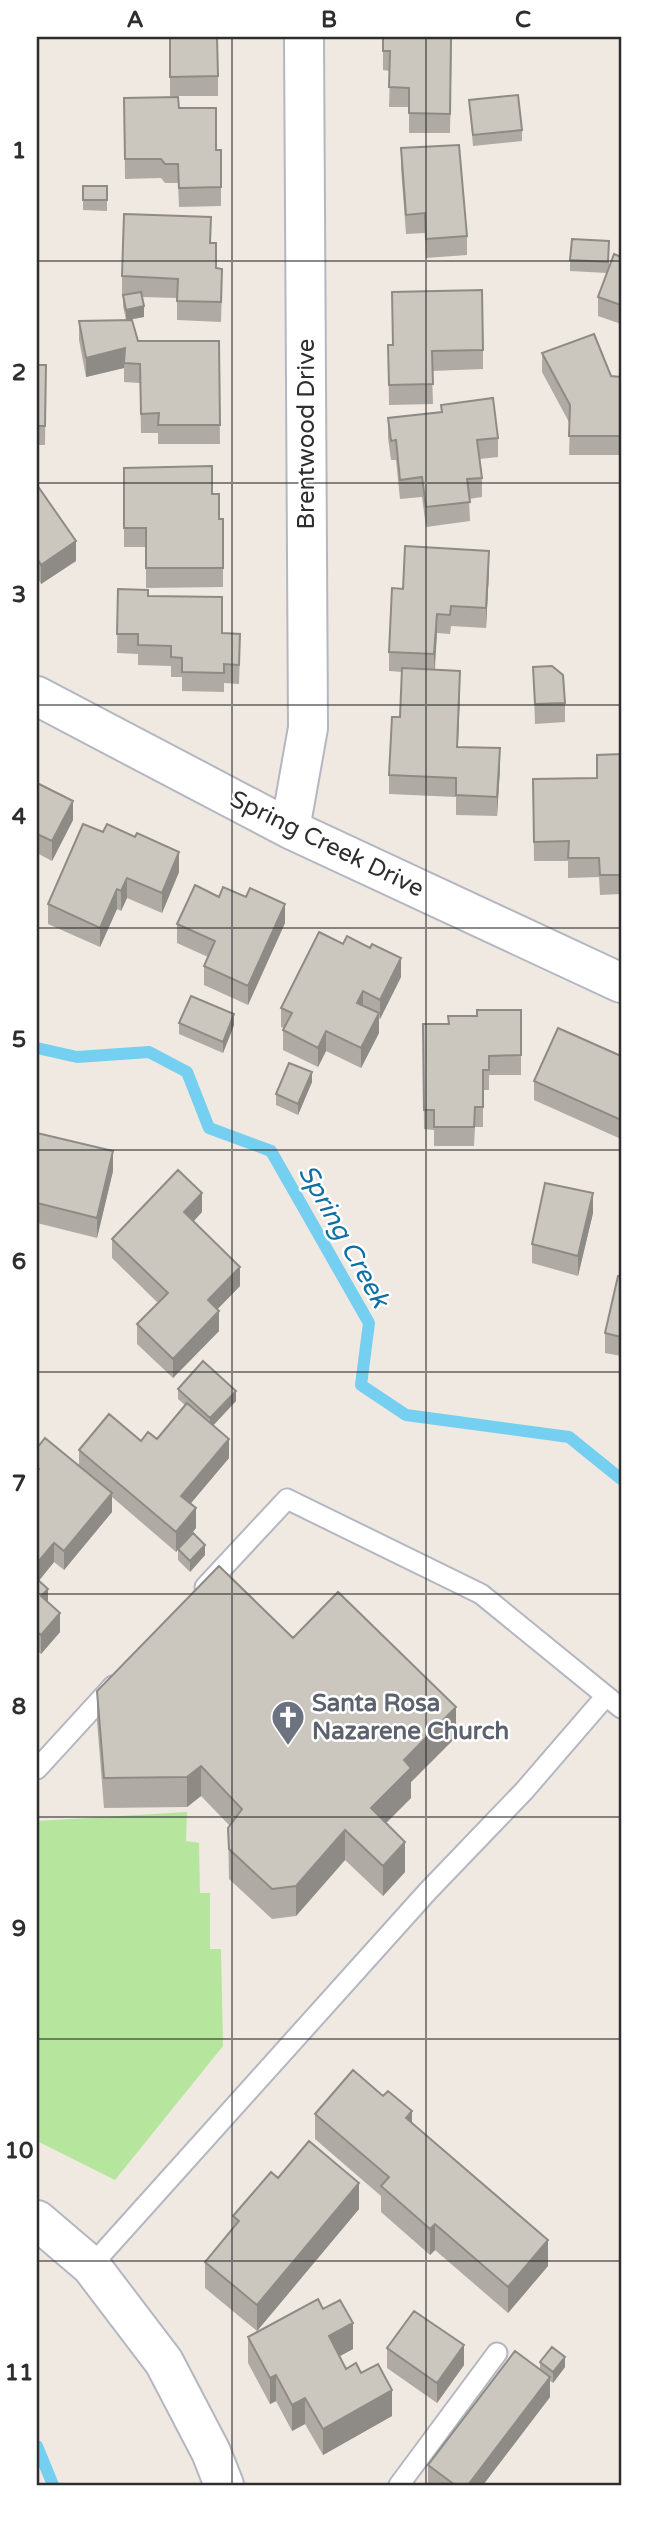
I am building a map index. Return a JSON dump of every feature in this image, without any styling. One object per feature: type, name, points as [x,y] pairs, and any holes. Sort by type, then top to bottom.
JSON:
[{"type":"street","name":"Brentwood Drive","points":[[290,829],[308,728],[304,37]]},
{"type":"street","name":"Spring Creek Drive","points":[[37,696],[290,829],[621,984]]},
{"type":"street","points":[[37,2220],[91,2266],[164,2362],[211,2452],[224,2485]]},
{"type":"lane","points":[[91,2266],[428,1891],[614,1702],[481,1594],[287,1499],[195,1599]]},
{"type":"lane","points":[[37,1769],[130,1669]]},
{"type":"lane","points":[[399,2485],[497,2353]]},
{"type":"green space","points":[[187,1812],[186,1841],[199,1843],[200,1893],[210,1893],[210,1949],[221,1949],[223,2046],[115,2180],[37,2141],[37,1821]]},
{"type":"building","points":[[170,37],[217,37],[218,76],[170,77]]},
{"type":"building","points":[[383,37],[451,37],[450,114],[409,113],[409,88],[389,87],[390,51],[383,51]]},
{"type":"building","points":[[518,95],[522,130],[473,135],[469,100]]},
{"type":"building","points":[[178,97],[179,108],[216,108],[216,150],[221,150],[221,187],[179,188],[178,164],[165,164],[161,159],[125,159],[124,98]]},
{"type":"building","points":[[459,145],[467,236],[426,239],[425,213],[406,215],[401,148]]},
{"type":"building","points":[[83,186],[107,186],[107,200],[83,200]]},
{"type":"building","points":[[124,214],[211,217],[210,243],[216,243],[216,268],[222,269],[221,302],[177,301],[178,279],[122,276]]},
{"type":"building","points":[[572,239],[609,241],[608,262],[570,260]]},
{"type":"building","points":[[614,254],[621,257],[621,305],[598,297]]},
{"type":"building","points":[[482,290],[483,350],[432,351],[433,384],[389,385],[388,345],[393,345],[392,292]]},
{"type":"building","points":[[141,292],[144,306],[126,310],[123,295]]},
{"type":"building","points":[[132,320],[138,341],[219,341],[220,425],[158,425],[159,413],[141,414],[140,364],[124,363],[125,348],[86,358],[79,321]]},
{"type":"building","points":[[594,334],[611,376],[621,377],[621,436],[569,436],[570,405],[542,353]]},
{"type":"building","points":[[37,365],[46,365],[45,426],[37,426]]},
{"type":"building","points":[[493,398],[498,438],[477,440],[482,478],[467,479],[470,502],[426,507],[422,477],[400,480],[396,440],[391,441],[388,418],[442,412],[441,405]]},
{"type":"building","points":[[212,466],[212,494],[219,494],[219,519],[223,519],[223,568],[146,568],[146,528],[124,528],[124,468]]},
{"type":"building","points":[[37,485],[76,541],[41,565],[37,558]]},
{"type":"building","points":[[405,546],[489,551],[486,608],[451,606],[450,615],[437,614],[434,654],[389,652],[392,588],[403,589]]},
{"type":"building","points":[[118,589],[148,590],[148,596],[222,597],[222,633],[240,634],[239,665],[224,664],[224,673],[182,672],[182,658],[171,657],[171,646],[138,645],[138,634],[117,634]]},
{"type":"building","points":[[552,666],[563,675],[565,703],[535,704],[533,667]]},
{"type":"building","points":[[402,668],[460,671],[457,747],[500,748],[497,797],[456,795],[456,778],[389,775],[392,717],[400,717]]},
{"type":"building","points":[[621,754],[621,875],[600,875],[599,858],[568,858],[569,841],[534,842],[533,779],[597,778],[597,755]]},
{"type":"building","points":[[37,783],[73,801],[52,841],[37,834]]},
{"type":"building","points":[[83,824],[103,832],[107,824],[135,837],[137,833],[179,852],[162,893],[127,878],[121,891],[117,889],[100,928],[48,904]]},
{"type":"building","points":[[195,885],[219,897],[223,887],[246,897],[250,888],[285,904],[248,986],[204,966],[215,941],[177,924]]},
{"type":"building","points":[[319,932],[343,944],[347,936],[370,948],[372,944],[401,958],[380,1000],[363,991],[357,1003],[379,1013],[361,1048],[326,1031],[318,1048],[283,1030],[292,1013],[281,1008]]},
{"type":"building","points":[[191,996],[234,1014],[223,1042],[179,1023]]},
{"type":"building","points":[[477,1010],[521,1010],[521,1055],[489,1056],[489,1070],[483,1070],[483,1107],[475,1107],[474,1127],[434,1127],[434,1110],[424,1110],[423,1024],[449,1024],[448,1016],[477,1016]]},
{"type":"building","points":[[558,1028],[621,1056],[621,1120],[534,1081]]},
{"type":"building","points":[[289,1063],[312,1072],[298,1104],[276,1094]]},
{"type":"building","points":[[37,1133],[113,1151],[97,1218],[37,1203]]},
{"type":"building","points":[[178,1170],[202,1193],[184,1212],[240,1267],[208,1300],[219,1311],[173,1359],[137,1324],[168,1293],[112,1239]]},
{"type":"building","points":[[545,1183],[593,1193],[578,1256],[532,1244]]},
{"type":"building","points":[[618,1276],[621,1276],[621,1337],[605,1333]]},
{"type":"building","points":[[203,1361],[236,1391],[210,1418],[178,1389]]},
{"type":"building","points":[[187,1403],[229,1439],[181,1496],[196,1508],[176,1532],[79,1450],[109,1414],[141,1441],[148,1432],[157,1439]]},
{"type":"building","points":[[45,1438],[112,1493],[64,1551],[54,1543],[38,1562],[37,1448]]},
{"type":"building","points":[[193,1533],[205,1545],[190,1561],[178,1549]]},
{"type":"building","points":[[219,1566],[293,1638],[338,1592],[456,1707],[404,1760],[411,1768],[371,1808],[405,1842],[383,1866],[345,1830],[296,1886],[272,1889],[229,1849],[228,1828],[242,1809],[201,1766],[187,1777],[104,1778],[97,1691]]},
{"type":"building","points":[[37,1579],[48,1589],[41,1596],[60,1613],[41,1635],[37,1632]]},
{"type":"building","points":[[353,2070],[383,2096],[388,2091],[412,2111],[406,2118],[548,2240],[508,2287],[435,2224],[430,2229],[381,2186],[389,2177],[315,2114]]},
{"type":"building","points":[[309,2141],[359,2183],[257,2305],[205,2262],[239,2221],[233,2216],[271,2172],[278,2178]]},
{"type":"building","points":[[318,2299],[323,2309],[340,2300],[353,2323],[329,2336],[346,2369],[356,2363],[361,2373],[378,2364],[392,2390],[323,2429],[305,2398],[292,2405],[276,2375],[270,2378],[248,2337]]},
{"type":"building","points":[[414,2311],[464,2345],[437,2383],[387,2348]]},
{"type":"building","points":[[552,2347],[565,2357],[553,2372],[540,2362]]},
{"type":"building","points":[[515,2351],[550,2377],[468,2485],[455,2485],[428,2465]]},
{"type":"waterway","name":"Spring Creek","points":[[37,1048],[77,1057],[149,1052],[187,1072],[209,1128],[271,1151],[369,1323],[361,1385],[406,1415],[569,1437],[621,1479]]},
{"type":"waterway","points":[[37,2446],[53,2485]]},
{"type":"place","name":"Santa Rosa Nazarene Church","points":[[288,1747]]}]
